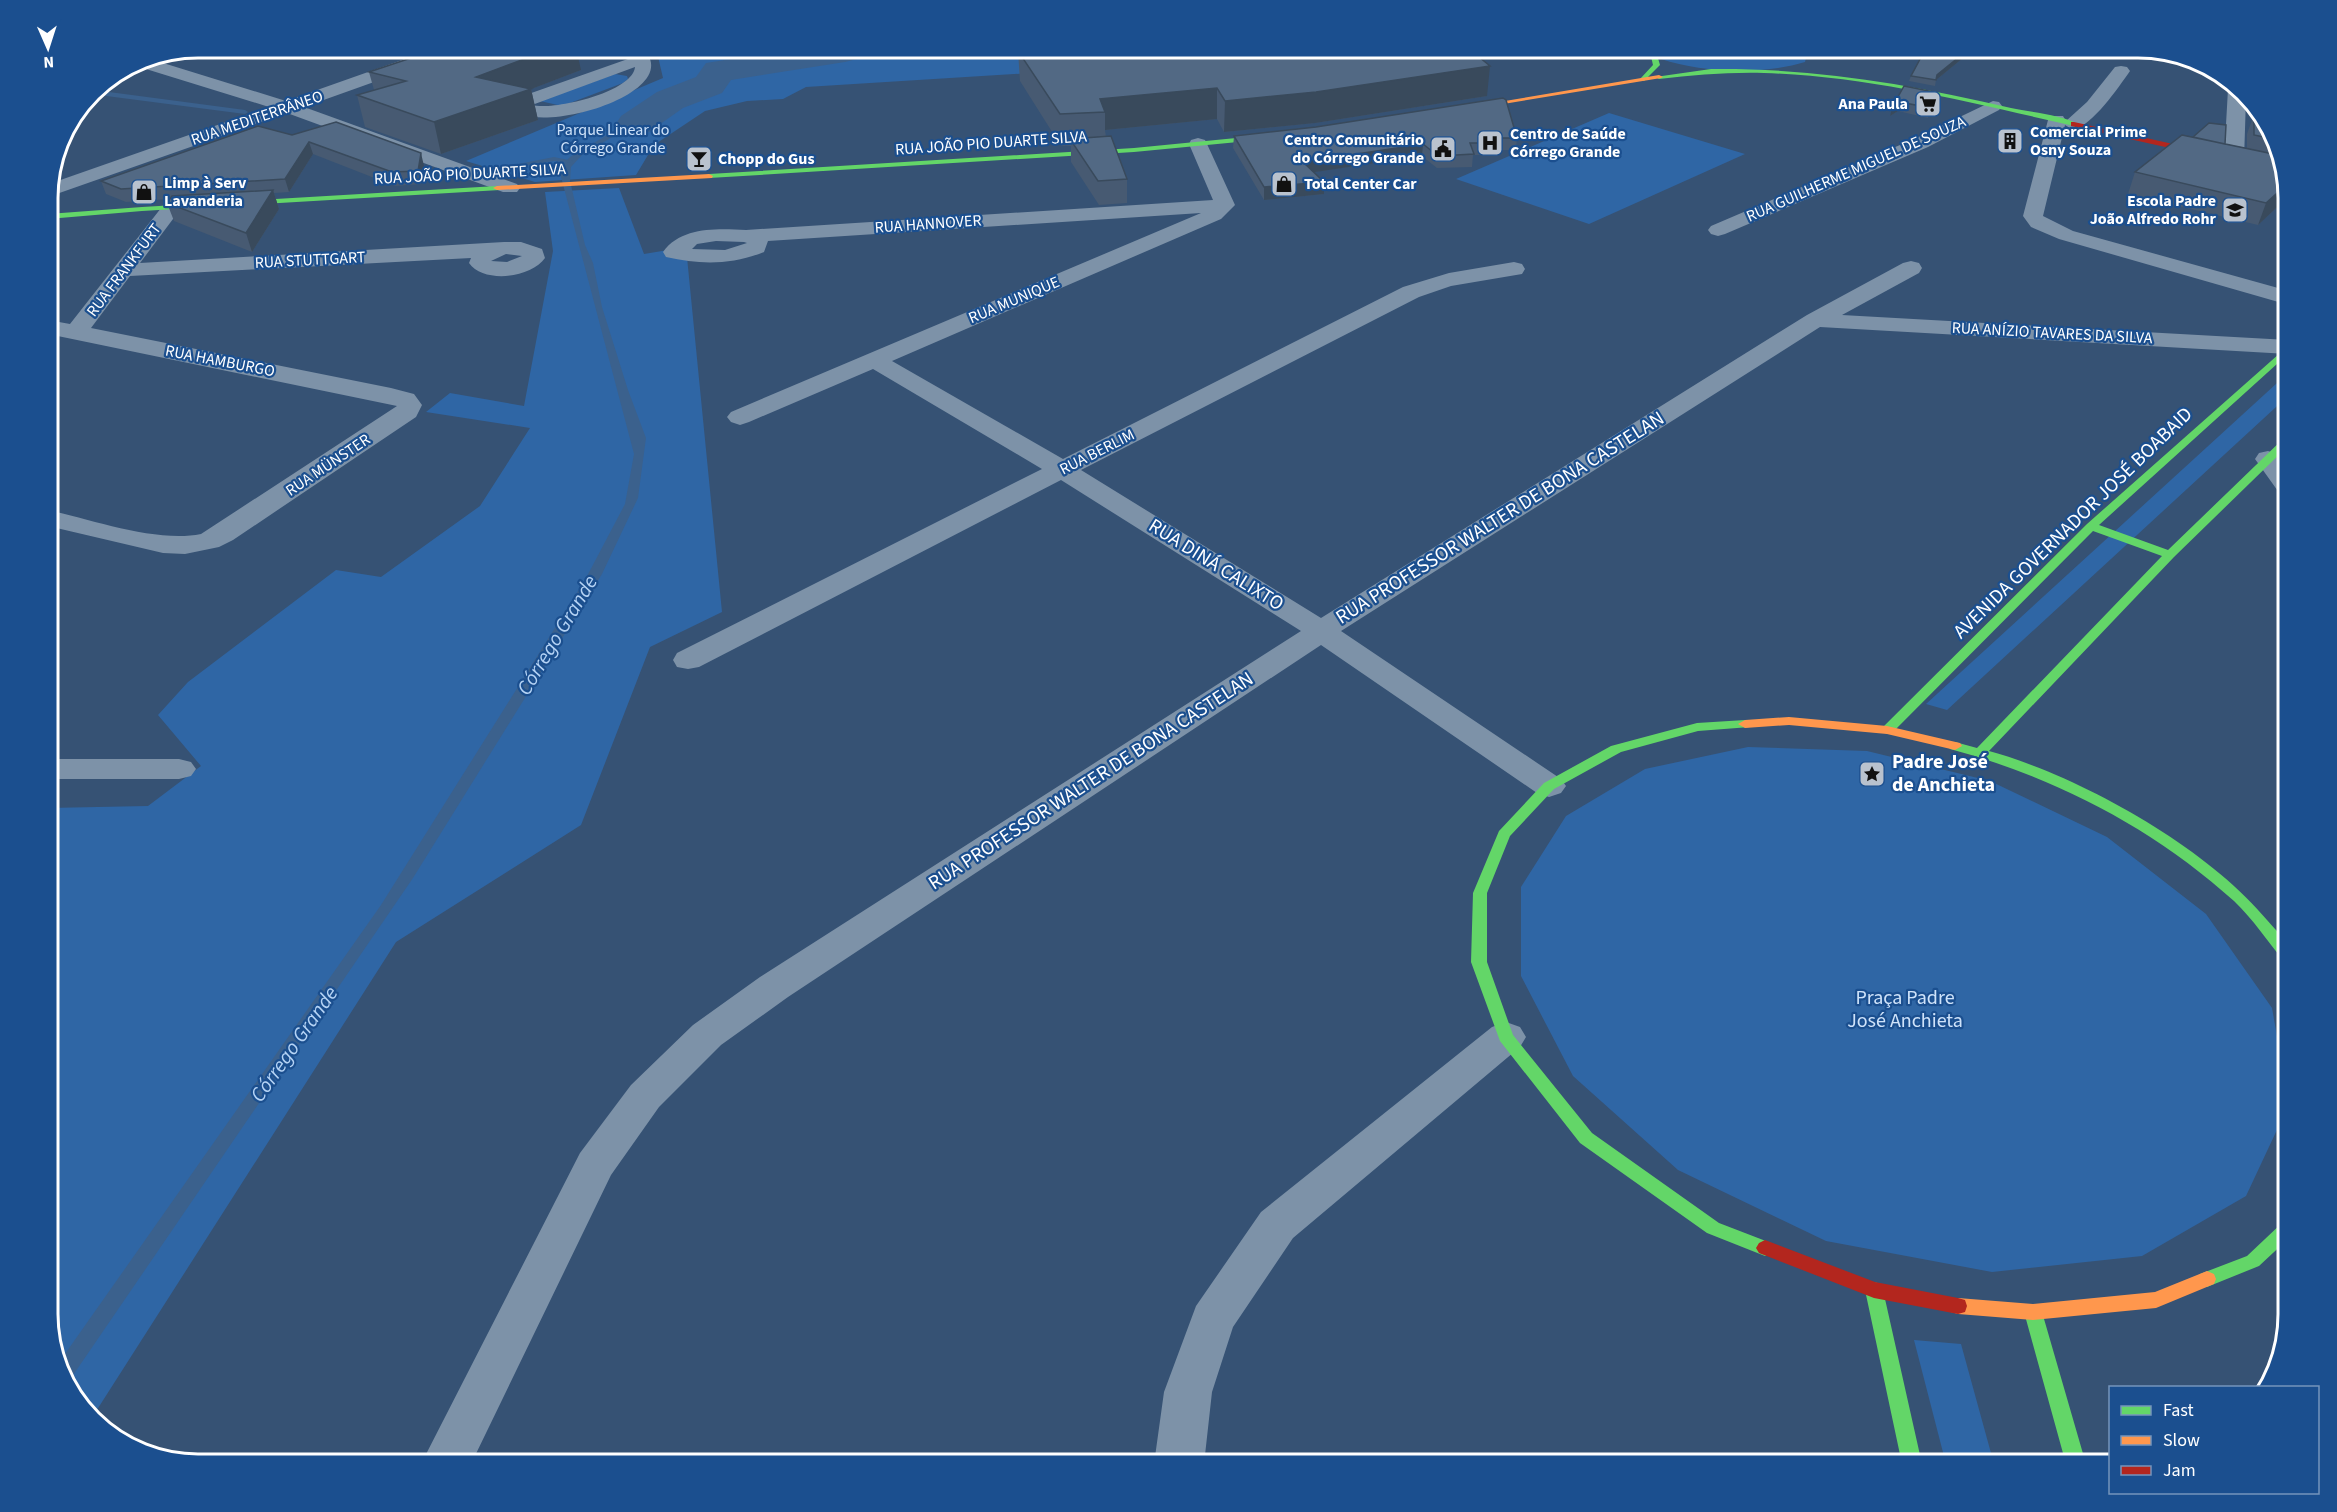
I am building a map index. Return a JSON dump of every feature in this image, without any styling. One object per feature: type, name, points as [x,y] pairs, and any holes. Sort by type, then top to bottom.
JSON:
[{"type":"street","name":"RUA MEDITERRÂNEO","points":[[59,190],[425,58]]},
{"type":"street","points":[[630,58],[526,101],[520,107],[531,113],[554,114],[621,90],[641,79],[644,72],[641,58]]},
{"type":"street","points":[[1644,79],[1657,65],[1655,58]]},
{"type":"street","points":[[1659,58],[1668,65],[1703,71]]},
{"type":"street","points":[[1783,71],[1802,68],[1810,64],[1814,58]]},
{"type":"street","points":[[154,66],[288,108],[510,188]]},
{"type":"street","points":[[1857,66],[1885,83]]},
{"type":"street","points":[[2121,70],[2092,106],[2065,122],[2033,216],[2038,223],[2066,235],[2278,295]]},
{"type":"street","points":[[1443,112],[1703,71],[1783,71],[1885,83],[2276,170]]},
{"type":"street","points":[[2234,160],[2237,99]]},
{"type":"street","name":"RUA GUILHERME MIGUEL DE SOUZA","points":[[1718,230],[1921,143],[1993,106]]},
{"type":"street","name":"RUA JOÃO PIO DUARTE SILVA","points":[[59,216],[172,207],[989,160],[1198,144],[1294,134]]},
{"type":"street","points":[[1198,144],[1224,205]]},
{"type":"street","name":"RUA HANNOVER","points":[[746,236],[1224,205]]},
{"type":"street","name":"RUA MUNIQUE","points":[[740,417],[1214,215],[1224,205]]},
{"type":"street","name":"RUA FRANKFURT","points":[[76,333],[172,207]]},
{"type":"street","points":[[1111,212],[1160,238]]},
{"type":"street","name":"RUA STUTTGART","points":[[124,270],[495,250]]},
{"type":"street","name":"RUA PROFESSOR WALTER DE BONA CASTELAN","points":[[451,1454],[595,1165],[645,1096],[707,1035],[784,981],[1321,632],[1815,320],[1911,268]]},
{"type":"street","name":"RUA BERLIM","points":[[688,660],[1428,284],[1455,277],[1514,269]]},
{"type":"street","name":"RUA ANÍZIO TAVARES DA SILVA","points":[[1815,320],[2278,346]]},
{"type":"street","name":"RUA HAMBURGO","points":[[59,329],[391,394]]},
{"type":"street","name":"AVENIDA GOVERNADOR JOSÉ BOABAID","points":[[1887,730],[2091,526],[2278,357]]},
{"type":"street","name":"RUA DINÁ CALIXTO","points":[[874,360],[1061,470],[1321,632],[1549,786]]},
{"type":"street","name":"RUA MÜNSTER","points":[[59,521],[163,545],[185,546],[209,541],[407,412],[410,405],[405,399],[391,394]]},
{"type":"street","points":[[1981,752],[2170,555],[2278,449]]},
{"type":"street","points":[[2268,459],[2278,473]]},
{"type":"street","points":[[2091,526],[2170,555]]},
{"type":"street","points":[[2278,944],[2240,899],[2163,838],[2074,788],[1981,752],[1887,730],[1789,721],[1697,727],[1616,749],[1549,786],[1504,834],[1480,893],[1479,962],[1506,1037],[1586,1138],[1713,1228],[1875,1290],[1954,1306],[2033,1312],[2156,1300],[2253,1261],[2278,1237]]},
{"type":"street","points":[[59,769],[179,770]]},
{"type":"street","points":[[1180,1454],[1188,1392],[1212,1320],[1277,1225],[1506,1037]]},
{"type":"street","points":[[1875,1290],[1910,1454]]},
{"type":"street","points":[[2033,1312],[2073,1454]]},
{"type":"green space","name":"Parque Linear do Córrego Grande","points":[[658,58],[1138,58],[1031,73],[806,87],[783,99],[747,101],[705,111],[654,145],[636,175],[535,182],[466,161],[663,78]]},
{"type":"green space","points":[[1806,58],[1805,62],[1788,66],[1733,71],[1677,64],[1661,59]]},
{"type":"green space","points":[[615,74],[627,76],[628,79],[623,83],[562,106],[540,101]]},
{"type":"green space","points":[[1609,113],[1745,154],[1589,224],[1456,179]]},
{"type":"green space","points":[[619,188],[644,254],[686,247],[722,612],[650,647],[581,825],[396,942],[97,1410],[82,1392],[69,1367],[63,1350],[59,1323],[59,808],[148,806],[201,766],[158,715],[188,682],[336,570],[381,577],[480,506],[530,428],[426,412],[450,393],[524,406],[553,251],[545,192]]},
{"type":"green space","points":[[2278,382],[2278,405],[1947,710],[1926,704]]},
{"type":"green space","name":"Praça Padre José Anchieta","points":[[1748,747],[1867,751],[1990,781],[2107,837],[2206,914],[2272,1008],[2278,1042],[2278,1128],[2246,1196],[2142,1256],[1992,1272],[1826,1241],[1678,1170],[1573,1076],[1521,976],[1521,887],[1566,816],[1645,769]]},
{"type":"green space","points":[[1914,1340],[1961,1344],[1991,1454],[1943,1454]]},
{"type":"water","points":[[803,58],[728,71],[713,85],[675,100],[582,155],[571,167],[570,181],[585,245],[593,263],[602,307],[646,438],[638,498],[602,574],[413,878],[73,1375],[65,1354],[381,905],[585,580],[625,504],[634,454],[560,173],[562,165],[570,157],[665,101],[706,85],[724,71],[750,63]]},
{"type":"building","points":[[411,58],[527,58],[476,77],[531,89],[434,122],[357,95],[406,81],[369,72]]},
{"type":"building","points":[[1023,58],[1480,58],[1490,66],[1316,92],[1225,101],[1217,88],[1100,99],[1105,112],[1060,114]]},
{"type":"building","points":[[1921,58],[1958,58],[1937,75],[1936,80],[1911,76]]},
{"type":"building","points":[[1904,86],[1934,92],[1931,108],[1900,102],[1893,106]]},
{"type":"building","points":[[1503,98],[1506,100],[1517,138],[1499,138],[1500,143],[1470,143],[1474,154],[1438,156],[1423,144],[1303,162],[1324,182],[1264,187],[1234,136],[1316,127]]},
{"type":"building","points":[[2254,119],[2264,137],[2254,135]]},
{"type":"building","points":[[336,122],[421,153],[418,171],[392,172],[309,142],[285,179],[121,189],[101,181],[258,126],[292,135]]},
{"type":"building","points":[[2209,123],[2226,125],[2225,144],[2193,137]]},
{"type":"building","points":[[2182,135],[2271,154],[2278,192],[2266,203],[2135,172]]},
{"type":"building","points":[[1111,136],[1127,179],[1098,181],[1070,139]]},
{"type":"building","points":[[273,190],[246,233],[167,203],[172,196]]},
{"type":"waterway","name":"Córrego Grande","points":[[635,124],[670,100],[709,85],[719,71],[805,58]]},
{"type":"waterway","points":[[105,94],[245,112]]},
{"type":"waterway","points":[[512,166],[554,159],[570,161]]},
{"type":"traffic: fast","points":[[1644,79],[1657,65],[1655,58]]},
{"type":"traffic: fast","points":[[1659,77],[1711,71],[1816,74],[1920,90],[2074,124]]},
{"type":"traffic: fast","points":[[709,176],[1134,150],[1277,136]]},
{"type":"traffic: fast","points":[[59,216],[497,188]]},
{"type":"traffic: fast","points":[[1887,730],[2091,526],[2278,358]]},
{"type":"traffic: fast","points":[[1981,752],[2170,555],[2278,450]]},
{"type":"traffic: fast","points":[[2091,526],[2170,555]]},
{"type":"traffic: fast","points":[[1745,724],[1697,727],[1616,749],[1549,786],[1504,834],[1480,893],[1479,962],[1506,1037],[1586,1138],[1713,1228],[1765,1248]]},
{"type":"traffic: fast","points":[[1955,746],[2032,770],[2106,804],[2141,825],[2176,848],[2239,898],[2278,943]]},
{"type":"traffic: fast","points":[[2207,1279],[2253,1261],[2278,1237]]},
{"type":"traffic: fast","points":[[1874,1290],[1910,1454]]},
{"type":"traffic: fast","points":[[2033,1312],[2073,1454]]},
{"type":"traffic: slow","points":[[1461,109],[1659,77]]},
{"type":"traffic: slow","points":[[497,188],[709,176]]},
{"type":"traffic: slow","points":[[1745,724],[1789,721],[1887,730],[1955,746]]},
{"type":"traffic: slow","points":[[1958,1306],[2033,1312],[2156,1300],[2207,1279]]},
{"type":"traffic: jam","points":[[2074,124],[2276,170]]},
{"type":"traffic: jam","points":[[1765,1248],[1874,1290],[1958,1306]]},
{"type":"place","name":"Ana Paula","points":[[1928,104]]},
{"type":"place","name":"Comercial Prime Osny Souza","points":[[2010,141]]},
{"type":"place","name":"Centro de Saúde Córrego Grande","points":[[1490,143]]},
{"type":"place","name":"Centro Comunitário do Córrego Grande","points":[[1443,149]]},
{"type":"place","name":"Chopp do Gus","points":[[699,159]]},
{"type":"place","name":"Total Center Car","points":[[1284,184]]},
{"type":"place","name":"Limp à Serv Lavanderia","points":[[144,192]]},
{"type":"place","name":"Escola Padre João Alfredo Rohr","points":[[2235,210]]},
{"type":"place","name":"Padre José de Anchieta","points":[[1872,774]]}]
